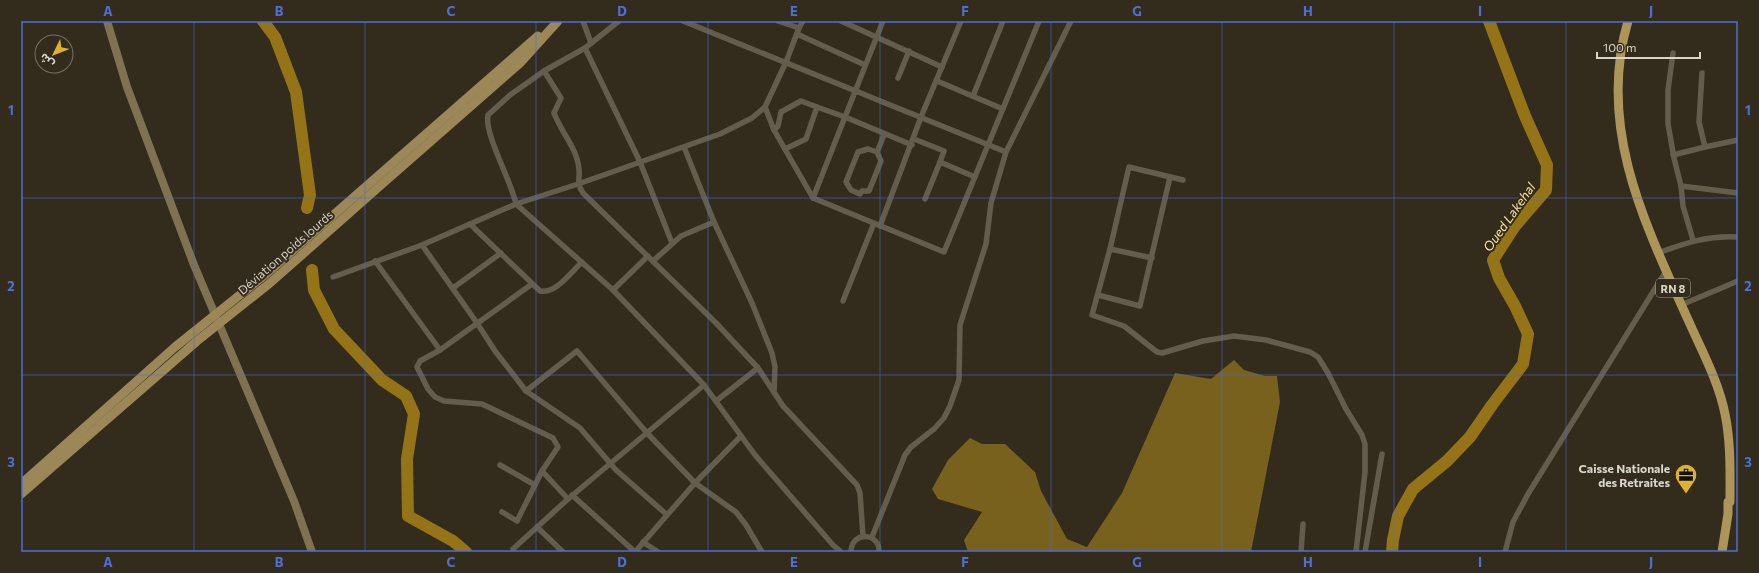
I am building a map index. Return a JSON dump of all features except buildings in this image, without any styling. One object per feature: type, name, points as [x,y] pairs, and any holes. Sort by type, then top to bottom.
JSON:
[{"type":"highway","name":"RN 8","points":[[1628,21],[1620,46],[1618,78],[1618,106],[1623,150],[1638,202],[1658,253],[1714,379],[1725,414],[1731,463],[1730,494],[1722,552]]},
{"type":"main road","points":[[107,21],[127,87],[194,265],[294,501],[312,552]]},
{"type":"main road","name":"Déviation poids lourds","points":[[21,484],[175,347],[266,274],[557,21]]},
{"type":"main road","name":"Déviation poids lourds","points":[[21,494],[197,341],[270,283],[393,175],[521,62],[557,21]]},
{"type":"street","points":[[583,21],[591,43]]},
{"type":"street","points":[[619,21],[586,48],[544,71],[510,95],[488,115],[488,129],[513,190],[516,204],[613,290],[704,385],[741,436],[833,545],[841,552]]},
{"type":"street","points":[[683,21],[1006,152]]},
{"type":"street","points":[[778,21],[799,28]]},
{"type":"street","points":[[334,277],[422,245],[516,204],[578,184],[720,134],[752,118],[765,107],[803,21]]},
{"type":"street","points":[[841,21],[942,67]]},
{"type":"street","points":[[813,198],[883,21]]},
{"type":"street","points":[[880,226],[961,21]]},
{"type":"street","points":[[973,96],[1003,21]]},
{"type":"street","points":[[765,107],[774,130],[784,149],[813,198],[944,252],[1039,21]]},
{"type":"street","points":[[872,537],[905,455],[911,447],[944,418],[950,406],[959,380],[960,325],[986,244],[991,203],[1006,152],[1072,21]]},
{"type":"street","points":[[797,34],[865,65]]},
{"type":"street","points":[[586,48],[640,162],[672,243]]},
{"type":"street","points":[[898,78],[909,51]]},
{"type":"street","points":[[1673,53],[1668,90],[1668,124],[1673,155],[1681,186],[1683,206],[1693,240]]},
{"type":"street","points":[[544,71],[562,98],[554,113],[558,125],[573,148],[579,169],[578,184],[583,193],[716,322],[758,368],[783,406],[857,485],[860,494],[863,536]]},
{"type":"street","points":[[1702,73],[1698,122],[1705,147]]},
{"type":"street","points":[[937,81],[1003,109]]},
{"type":"street","points":[[774,130],[778,126],[781,112],[801,101],[845,117],[912,146]]},
{"type":"street","points":[[784,149],[806,139],[817,107]]},
{"type":"street","points":[[877,152],[868,149],[858,152],[846,182],[851,190],[860,194],[862,191],[869,191],[881,161],[877,152],[884,135]]},
{"type":"street","points":[[914,139],[944,151],[925,199]]},
{"type":"street","points":[[1673,155],[1738,140]]},
{"type":"street","points":[[684,147],[714,222],[752,303],[772,353],[775,367],[774,393]]},
{"type":"street","points":[[940,162],[975,176]]},
{"type":"street","points":[[1183,180],[1129,166],[1110,249],[1092,315],[1124,326],[1157,352],[1162,353],[1219,337],[1234,336],[1266,340],[1310,352],[1318,357],[1362,435],[1365,444],[1365,472],[1356,552]]},
{"type":"street","points":[[1098,295],[1140,306],[1170,177]]},
{"type":"street","points":[[1681,186],[1738,193]]},
{"type":"street","points":[[653,261],[681,236],[714,222]]},
{"type":"street","points":[[843,301],[874,223]]},
{"type":"street","points":[[470,224],[540,291],[546,292],[554,289],[582,262]]},
{"type":"street","points":[[1658,253],[1693,240],[1726,236],[1738,237]]},
{"type":"street","points":[[422,245],[495,351],[526,391],[580,428],[610,464],[666,514]]},
{"type":"street","points":[[1110,249],[1152,258]]},
{"type":"street","points":[[453,288],[501,253]]},
{"type":"street","points":[[613,290],[648,256]]},
{"type":"street","points":[[375,261],[440,350]]},
{"type":"street","points":[[1505,552],[1513,522],[1528,494],[1666,271]]},
{"type":"street","points":[[1681,305],[1738,282]]},
{"type":"street","points":[[502,512],[517,521],[542,471],[558,447],[553,438],[482,404],[444,401],[435,397],[428,389],[417,367],[420,361],[440,350],[532,284]]},
{"type":"street","points":[[526,391],[577,351],[647,433],[695,483],[736,512],[762,552]]},
{"type":"street","points":[[716,401],[758,368]]},
{"type":"street","points":[[513,549],[572,495],[704,385]]},
{"type":"street","points":[[572,495],[635,552],[666,514],[741,436]]},
{"type":"street","points":[[1365,552],[1382,454]]},
{"type":"street","points":[[500,465],[535,485]]},
{"type":"street","points":[[542,471],[568,499]]},
{"type":"street","points":[[1301,552],[1303,524]]},
{"type":"street","points":[[537,527],[563,552]]},
{"type":"street","points":[[851,552],[851,548],[855,540],[863,536],[872,537],[878,544],[879,552]]},
{"type":"street","points":[[644,542],[658,552]]},
{"type":"shaded area","points":[[1234,360],[1244,370],[1265,376],[1277,376],[1280,402],[1251,552],[968,552],[964,540],[982,512],[938,499],[932,489],[948,460],[970,438],[982,444],[1005,444],[1035,472],[1041,491],[1067,539],[1087,547],[1122,493],[1175,373],[1211,379]]},
{"type":"waterway","points":[[263,21],[275,37],[296,92],[310,195],[307,208]]},
{"type":"waterway","name":"Oued Lakehal","points":[[1392,552],[1398,516],[1413,489],[1447,461],[1470,437],[1523,364],[1528,334],[1515,306],[1499,278],[1493,260],[1515,226],[1546,190],[1547,165],[1525,116],[1489,21]]},
{"type":"waterway","points":[[312,270],[314,290],[334,329],[382,380],[406,396],[414,414],[407,459],[408,516],[453,541],[466,552]]},
{"type":"place","name":"Caisse Nationale des Retraites","points":[[1686,494]]}]
